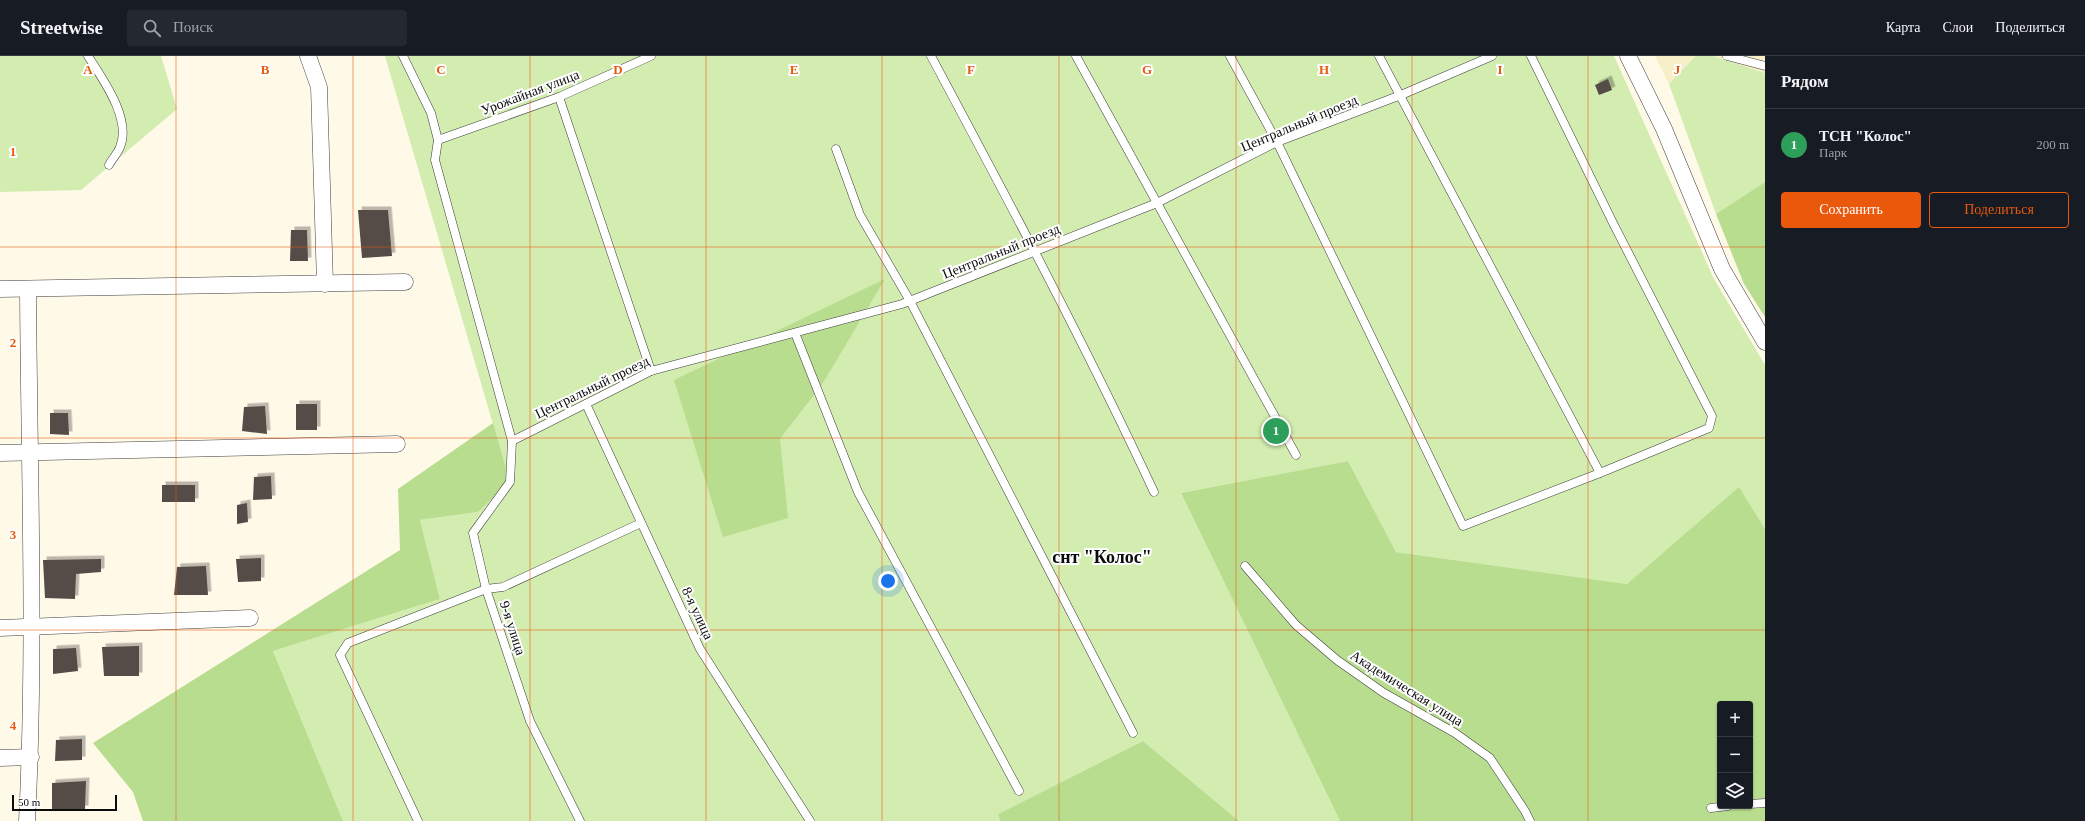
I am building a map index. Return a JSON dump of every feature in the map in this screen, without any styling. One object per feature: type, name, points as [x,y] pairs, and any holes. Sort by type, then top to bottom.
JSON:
[{"type":"street","points":[[308,56],[319,88],[324,284]]},
{"type":"street","points":[[1628,56],[1664,129],[1722,269],[1765,342]]},
{"type":"street","points":[[0,290],[404,282]]},
{"type":"street","points":[[27,821],[31,758],[33,625],[29,453],[28,289]]},
{"type":"street","points":[[0,453],[397,444]]},
{"type":"street","points":[[0,628],[33,625],[250,618]]},
{"type":"street","points":[[0,758],[31,758]]},
{"type":"lane","points":[[88,56],[108,88],[122,122],[121,146],[108,165]]},
{"type":"lane","points":[[403,56],[431,113],[438,140]]},
{"type":"lane","name":"Урожайная улица","points":[[438,140],[559,97],[651,56]]},
{"type":"lane","points":[[931,56],[1035,251],[1119,416],[1154,492]]},
{"type":"lane","points":[[1076,56],[1296,455]]},
{"type":"lane","points":[[1230,56],[1277,142],[1463,526],[1600,473],[1709,428],[1712,416],[1614,225],[1531,56]]},
{"type":"lane","points":[[1379,56],[1600,473]]},
{"type":"lane","name":"Центральный проезд","points":[[512,442],[651,371],[910,301],[1156,203],[1277,142],[1400,95],[1492,56]]},
{"type":"lane","points":[[1727,56],[1765,66]]},
{"type":"lane","points":[[559,97],[651,371]]},
{"type":"lane","name":"9-я улица","points":[[438,140],[435,160],[512,442],[510,482],[473,534],[486,589],[530,721],[580,821]]},
{"type":"lane","points":[[836,149],[860,215],[910,301],[1133,733]]},
{"type":"lane","points":[[795,333],[858,492],[1019,791]]},
{"type":"lane","name":"8-я улица","points":[[586,404],[700,649],[810,821]]},
{"type":"lane","points":[[418,821],[340,655],[348,643],[486,589],[502,587],[642,523]]},
{"type":"lane","name":"Академическая улица","points":[[1245,566],[1296,625],[1338,660],[1384,693],[1455,733],[1490,758],[1530,821]]},
{"type":"lane","points":[[1753,804],[1765,803]]},
{"type":"lane","points":[[1710,808],[1717,807]]},
{"type":"shaded area","points":[[1655,56],[1696,56],[1669,84]]},
{"type":"shaded area","points":[[1713,56],[1765,56],[1765,73]]},
{"type":"green space","points":[[0,56],[161,56],[177,109],[81,190],[0,192]]},
{"type":"green space","points":[[385,56],[1614,56],[1714,279],[1765,365],[1765,529],[1739,488],[1627,584],[1396,552],[1348,461],[1181,493],[1340,821],[1239,821],[1143,741],[998,814],[1000,821],[343,821],[273,651],[440,599],[420,520],[478,512],[510,482]],"holes":[[[884,280],[822,385],[780,439]]]},
{"type":"green space","points":[[1696,56],[1713,56],[1765,73],[1765,182],[1716,214],[1669,84]]},
{"type":"green space","points":[[1765,182],[1765,317],[1744,284],[1716,214]]},
{"type":"green space","points":[[885,279],[822,385],[780,439],[788,518],[723,537],[674,380]]},
{"type":"green space","points":[[493,423],[510,482],[478,512],[420,520],[440,599],[273,651],[343,821],[143,821],[133,792],[93,743],[400,550],[398,489]]},
{"type":"green space","points":[[1348,461],[1396,552],[1627,584],[1739,487],[1765,529],[1765,821],[1340,821],[1181,493]]},
{"type":"green space","points":[[1143,741],[1239,821],[1000,821],[998,814]]},
{"type":"building","points":[[1608,79],[1612,90],[1599,95],[1595,85]]},
{"type":"building","points":[[358,210],[388,210],[392,256],[362,258]]},
{"type":"building","points":[[291,230],[307,230],[308,261],[290,261]]},
{"type":"building","points":[[296,404],[317,404],[317,430],[296,430]]},
{"type":"building","points":[[265,406],[267,434],[242,431],[244,407]]},
{"type":"building","points":[[50,413],[68,413],[69,435],[50,434]]},
{"type":"building","points":[[271,476],[272,499],[253,500],[254,477]]},
{"type":"building","points":[[162,485],[195,485],[195,502],[162,502]]},
{"type":"building","points":[[247,503],[248,522],[237,524],[237,505]]},
{"type":"building","points":[[261,558],[261,581],[238,582],[236,559]]},
{"type":"building","points":[[101,559],[101,572],[76,574],[75,599],[45,598],[43,560]]},
{"type":"building","points":[[206,566],[208,595],[174,595],[177,567]]},
{"type":"building","points":[[139,646],[139,676],[104,676],[102,647]]},
{"type":"building","points":[[76,648],[78,671],[53,674],[53,649]]},
{"type":"building","points":[[82,739],[82,760],[55,761],[56,740]]},
{"type":"building","points":[[86,781],[85,809],[52,809],[52,783]]},
{"type":"place","name":"ТСН \"Колос\"","points":[[1276,431]]},
{"type":"district","name":"снт \"Колос\"","points":[[1102,557]]}]
